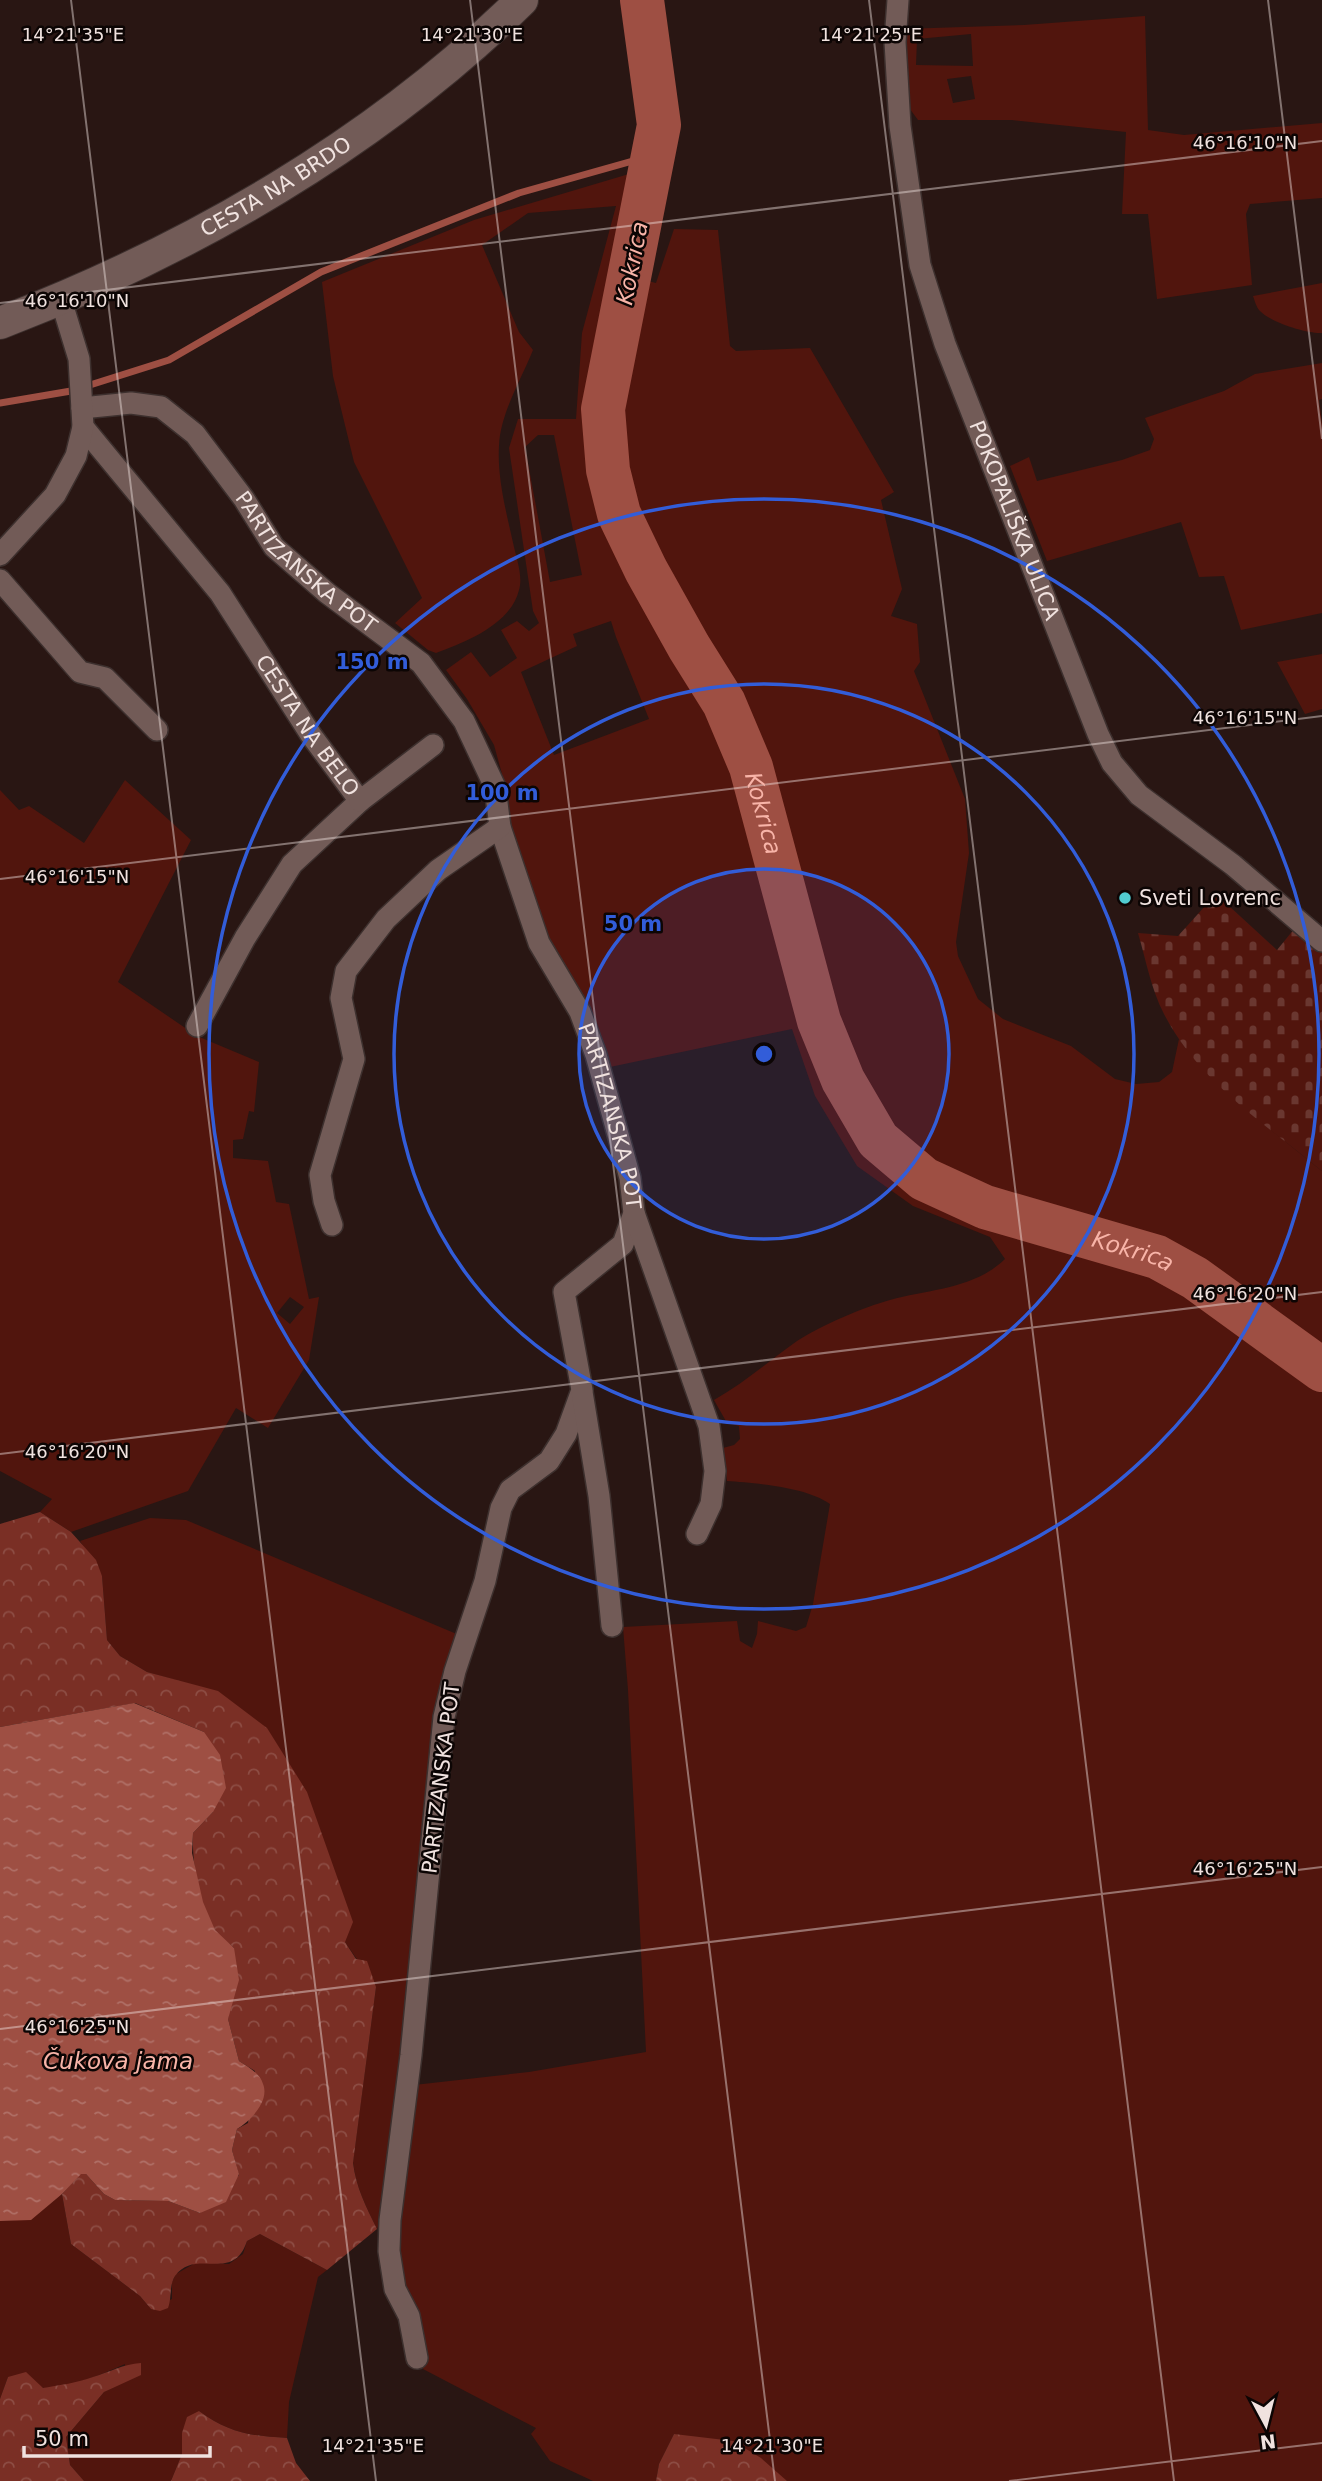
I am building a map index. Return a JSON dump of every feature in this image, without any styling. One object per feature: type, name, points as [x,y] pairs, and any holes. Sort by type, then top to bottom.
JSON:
[{"type":"street","name":"CESTA NA BRDO","points":[[0,323],[61,300],[145,262],[324,159],[402,102],[522,0]]},
{"type":"street","name":"POKOPALIŠKA ULICA","points":[[898,0],[895,42],[900,126],[920,265],[945,344],[1098,734],[1112,763],[1139,795],[1233,864],[1322,941]]},
{"type":"street","points":[[0,555],[55,495],[76,456],[83,417],[79,359],[61,300]]},
{"type":"street","name":"PARTIZANSKA POT","points":[[83,417],[131,403],[161,407],[195,433],[244,499],[274,547],[327,593],[421,663],[464,721],[495,787],[500,827],[539,943],[580,1012],[596,1055],[617,1123],[630,1178],[634,1213],[623,1244],[564,1292],[582,1390],[566,1434],[549,1461],[510,1490],[501,1508],[485,1581],[455,1671],[444,1717],[411,2055],[390,2220],[389,2251],[395,2289],[409,2316],[416,2358]]},
{"type":"street","name":"CESTA NA BELO","points":[[83,417],[220,593],[311,735],[360,801],[292,864],[245,938],[197,1026]]},
{"type":"street","points":[[0,580],[80,672],[104,678],[157,730]]},
{"type":"street","points":[[360,801],[433,745]]},
{"type":"street","points":[[332,1225],[324,1201],[320,1175],[354,1059],[341,998],[346,971],[386,919],[438,870],[500,827]]},
{"type":"street","points":[[634,1213],[709,1426],[715,1471],[711,1504],[698,1534]]},
{"type":"street","points":[[582,1390],[598,1496],[612,1626]]},
{"type":"green space","points":[[1145,16],[1148,130],[1184,135],[1322,123],[1322,198],[1250,204],[1246,214],[1252,285],[1157,299],[1148,214],[1122,214],[1126,132],[1012,120],[918,120],[907,105],[902,29],[1024,25]],"holes":[[[971,34],[973,66],[916,65],[917,39]],[[971,76],[975,99],[953,103],[947,79]]]},
{"type":"green space","points":[[639,171],[636,206],[604,337],[598,382],[602,490],[625,555],[722,724],[733,753],[742,796],[764,848],[812,1037],[833,1086],[859,1129],[909,1177],[951,1204],[1098,1245],[1159,1264],[1186,1277],[1238,1316],[1259,1343],[1274,1342],[1322,1377],[1322,2481],[787,2481],[674,2434],[659,2464],[656,2481],[593,2481],[550,2461],[531,2434],[536,2428],[423,2369],[425,2350],[418,2308],[408,2294],[397,2235],[414,2085],[529,2072],[646,2052],[623,1627],[737,1621],[740,1641],[752,1648],[758,1621],[796,1631],[806,1627],[813,1604],[830,1504],[795,1490],[727,1481],[723,1448],[734,1445],[740,1439],[739,1426],[727,1423],[714,1400],[797,1341],[830,1323],[879,1303],[951,1287],[980,1277],[1005,1259],[990,1237],[913,1206],[857,1166],[815,1096],[792,1029],[610,1067],[550,943],[511,832],[502,774],[494,745],[446,670],[471,652],[490,677],[517,658],[501,630],[517,621],[529,631],[539,623],[533,611],[509,448],[518,419],[576,419],[582,333],[616,206],[528,213],[482,245],[519,332],[533,350],[507,409],[499,446],[501,484],[519,568],[520,585],[507,613],[486,630],[436,653],[428,650],[395,623],[422,598],[354,462],[333,376],[322,282],[474,220]],"holes":[[[538,435],[554,435],[582,575],[550,582],[525,447]],[[611,621],[649,719],[554,755],[521,672],[577,646],[573,634]]]},
{"type":"green space","points":[[674,229],[718,230],[730,346],[736,351],[810,348],[894,492],[881,500],[902,589],[891,616],[917,624],[920,662],[914,671],[965,799],[969,853],[956,942],[958,956],[978,999],[1003,1019],[1071,1046],[1115,1079],[1136,1084],[1159,1082],[1172,1072],[1179,1039],[1228,1093],[1322,1171],[1322,1365],[1203,1278],[1162,1252],[982,1196],[930,1171],[893,1141],[871,1113],[849,1075],[822,1002],[784,864],[764,764],[730,691],[659,578],[628,503],[616,460],[616,408],[622,350],[648,281],[656,283]]},
{"type":"green space","points":[[1322,283],[1322,333],[1298,329],[1272,319],[1259,309],[1253,296]]},
{"type":"green space","points":[[1322,363],[1322,399],[1319,400],[1322,424],[1322,613],[1241,630],[1224,576],[1199,577],[1181,522],[1047,561],[1010,466],[1029,457],[1037,481],[1122,460],[1150,450],[1154,439],[1145,418],[1224,391],[1255,374]]},
{"type":"green space","points":[[1322,654],[1322,709],[1305,714],[1277,662]]},
{"type":"green space","points":[[125,780],[191,840],[118,982],[197,1036],[259,1062],[254,1112],[249,1111],[243,1139],[233,1140],[233,1158],[268,1161],[276,1202],[289,1204],[309,1299],[319,1297],[309,1360],[268,1428],[236,1408],[188,1491],[71,1532],[40,1512],[52,1499],[0,1471],[0,790],[19,810],[29,806],[84,843]],"holes":[[[290,1297],[304,1307],[290,1324],[277,1313]]]},
{"type":"green space","points":[[1216,894],[1277,950],[1295,928],[1322,952],[1322,1171],[1256,1119],[1195,1061],[1178,1038],[1156,995],[1138,933],[1178,936]]},
{"type":"green space","points":[[40,1512],[71,1532],[96,1560],[102,1576],[107,1640],[120,1656],[147,1672],[218,1691],[267,1728],[307,1792],[353,1922],[345,1942],[356,1959],[367,1961],[376,1987],[353,2163],[359,2189],[377,2229],[327,2270],[260,2234],[247,2241],[241,2254],[233,2261],[193,2264],[184,2268],[173,2280],[168,2308],[160,2311],[151,2309],[140,2296],[71,2244],[62,2194],[80,2174],[86,2174],[104,2194],[115,2200],[168,2201],[200,2213],[239,2175],[232,2150],[237,2129],[248,2123],[255,2071],[239,2061],[228,2019],[234,1948],[216,1932],[208,1919],[195,1870],[193,1833],[213,1812],[204,1732],[135,1703],[0,1727],[0,1524]]},
{"type":"green space","points":[[150,1518],[186,1520],[459,1635],[416,1933],[383,2213],[377,2229],[365,2205],[353,2162],[376,1987],[345,1942],[267,1729],[218,1692],[147,1672],[120,1656],[107,1640],[102,1576],[80,1541]]},
{"type":"green space","points":[[62,2194],[71,2244],[140,2296],[151,2309],[172,2299],[172,2282],[176,2274],[197,2262],[229,2264],[243,2254],[247,2241],[260,2234],[327,2270],[318,2277],[289,2402],[287,2438],[231,2429],[199,2411],[182,2433],[182,2454],[171,2481],[84,2481],[70,2465],[66,2437],[104,2392],[122,2382],[125,2364],[86,2380],[55,2387],[36,2387],[8,2377],[0,2399],[0,2221],[31,2219]]},
{"type":"green space","points":[[141,2363],[141,2375],[104,2392],[66,2437],[70,2465],[84,2481],[0,2481],[0,2399],[8,2377],[26,2372],[43,2388],[81,2381]]},
{"type":"green space","points":[[199,2411],[231,2429],[287,2438],[296,2463],[310,2481],[171,2481],[182,2454],[182,2433],[187,2417]]},
{"type":"green space","points":[[674,2434],[733,2441],[761,2458],[787,2481],[656,2481],[659,2464]]},
{"type":"water","name":"Čukova jama","points":[[134,1703],[204,1732],[220,1755],[226,1788],[213,1812],[193,1833],[192,1853],[203,1902],[215,1930],[234,1948],[239,1980],[228,2019],[239,2061],[259,2077],[263,2084],[264,2097],[253,2116],[237,2129],[232,2150],[239,2174],[226,2202],[200,2213],[168,2201],[115,2200],[104,2194],[86,2174],[81,2174],[31,2220],[0,2221],[0,1727]]},
{"type":"waterway","name":"Kokrica","points":[[642,0],[659,125],[603,409],[608,470],[619,514],[646,570],[724,703],[751,767],[819,1021],[843,1080],[878,1140],[924,1179],[985,1207],[1157,1257],[1195,1278],[1322,1370]]},
{"type":"waterway","points":[[0,403],[71,391],[169,360],[321,272],[519,193],[654,155]]},
{"type":"place","name":"Sveti Lovrenc","points":[[1125,898]]}]
